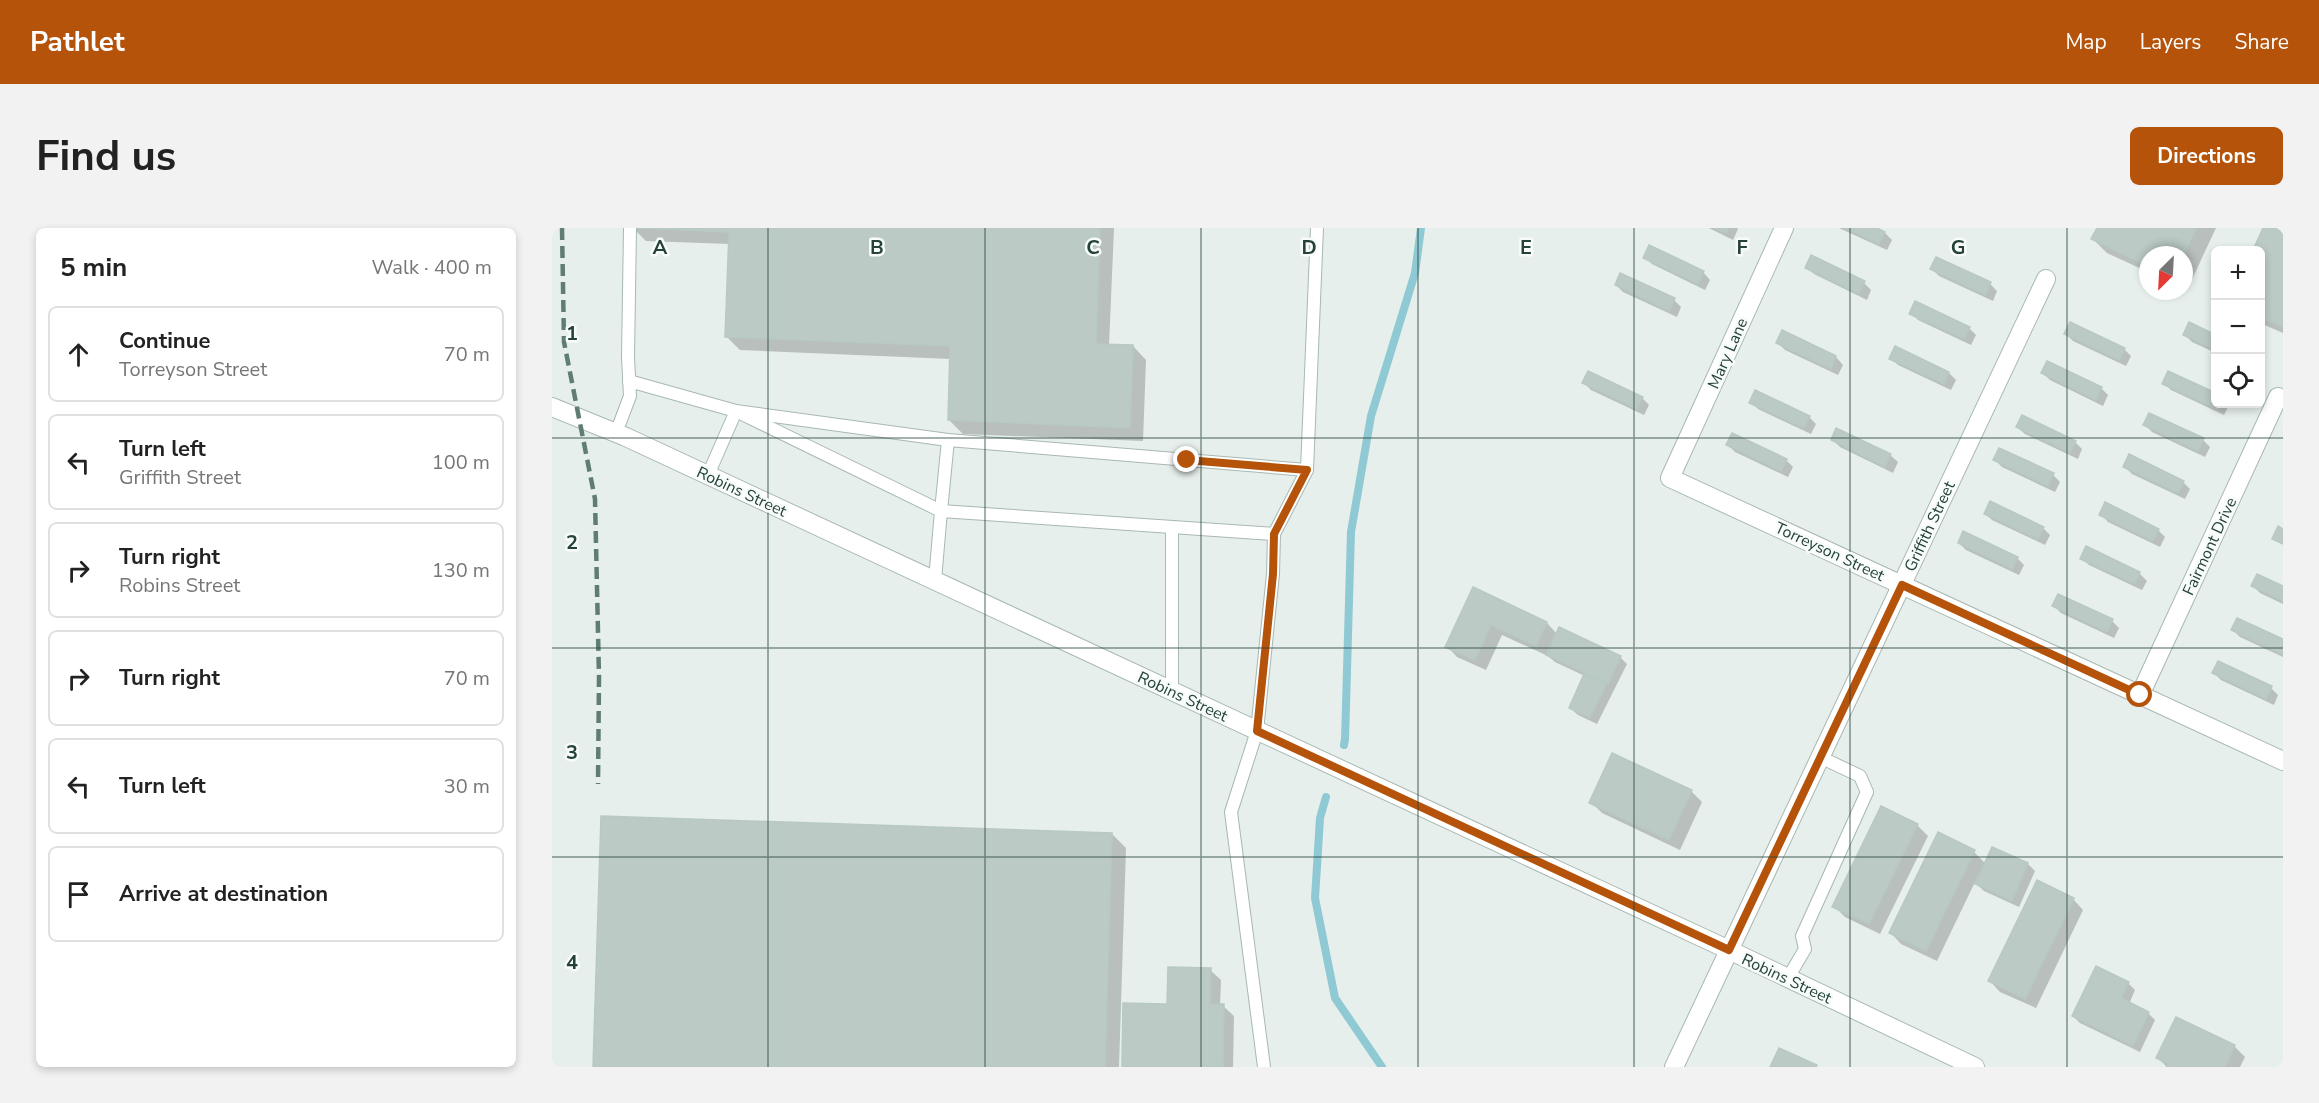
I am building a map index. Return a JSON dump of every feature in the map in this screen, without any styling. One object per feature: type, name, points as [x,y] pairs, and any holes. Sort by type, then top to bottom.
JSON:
[{"type":"street","name":"Mary Lane","points":[[1670,478],[1784,228]]},
{"type":"street","name":"Griffith Street","points":[[1674,1067],[2046,279]]},
{"type":"street","name":"Fairmont Drive","points":[[2140,695],[2278,398]]},
{"type":"street","name":"Robins Street","points":[[552,407],[616,433],[935,580],[1975,1067]]},
{"type":"street","name":"Torreyson Street","points":[[1670,478],[2283,761]]},
{"type":"lane","points":[[616,433],[630,396],[630,228]]},
{"type":"lane","points":[[1264,1067],[1231,812],[1257,731],[1273,574],[1274,534],[1307,470],[1317,228]]},
{"type":"lane","points":[[629,381],[736,411],[948,440],[1307,470]]},
{"type":"lane","points":[[708,475],[736,411]]},
{"type":"lane","points":[[736,411],[941,511],[1274,534]]},
{"type":"lane","points":[[935,580],[948,440]]},
{"type":"lane","points":[[1172,527],[1172,691]]},
{"type":"lane","points":[[1788,978],[1805,949],[1802,936],[1867,792],[1860,776],[1820,757]]},
{"type":"building","points":[[639,228],[1100,228],[1096,344],[1133,345],[1130,428],[948,420],[950,346],[725,337],[729,232]]},
{"type":"building","points":[[1714,228],[1729,228],[1726,233]]},
{"type":"building","points":[[1845,228],[1877,228],[1885,232],[1879,244]]},
{"type":"building","points":[[2097,228],[2196,228],[2188,246],[2139,246],[2139,262],[2091,239]]},
{"type":"building","points":[[2263,228],[2283,228],[2283,327],[2265,319],[2265,246],[2255,246]]},
{"type":"building","points":[[1649,245],[1704,271],[1698,284],[1643,258]]},
{"type":"building","points":[[1811,255],[1865,281],[1859,294],[1805,268]]},
{"type":"building","points":[[1936,257],[1991,282],[1985,295],[1930,269]]},
{"type":"building","points":[[1620,273],[1675,298],[1669,311],[1615,285]]},
{"type":"building","points":[[1915,301],[1970,327],[1964,339],[1909,314]]},
{"type":"building","points":[[2070,322],[2125,348],[2119,360],[2064,334]]},
{"type":"building","points":[[2189,322],[2211,333],[2211,348],[2183,335]]},
{"type":"building","points":[[1782,330],[1836,356],[1831,369],[1776,343]]},
{"type":"building","points":[[1895,346],[1949,372],[1944,384],[1889,359]]},
{"type":"building","points":[[2047,361],[2102,387],[2096,400],[2041,373]]},
{"type":"building","points":[[1588,371],[1643,397],[1637,409],[1582,383]]},
{"type":"building","points":[[2168,371],[2211,391],[2211,406],[2162,384]]},
{"type":"building","points":[[1755,390],[1810,416],[1804,428],[1749,403]]},
{"type":"building","points":[[2149,413],[2204,438],[2198,451],[2143,425]]},
{"type":"building","points":[[2022,415],[2076,441],[2070,453],[2016,427]]},
{"type":"building","points":[[1836,428],[1891,454],[1885,467],[1831,440]]},
{"type":"building","points":[[1732,433],[1787,459],[1781,471],[1726,445]]},
{"type":"building","points":[[1999,448],[2054,473],[2048,486],[1993,460]]},
{"type":"building","points":[[2129,454],[2184,481],[2178,493],[2123,467]]},
{"type":"building","points":[[1990,501],[2044,527],[2038,539],[1984,514]]},
{"type":"building","points":[[2105,502],[2159,529],[2153,541],[2099,515]]},
{"type":"building","points":[[2278,526],[2283,529],[2283,544],[2272,539]]},
{"type":"building","points":[[1963,531],[2018,557],[2012,569],[1958,543]]},
{"type":"building","points":[[2086,546],[2140,572],[2135,584],[2080,559]]},
{"type":"building","points":[[2257,574],[2283,586],[2283,601],[2251,586]]},
{"type":"building","points":[[1473,587],[1547,622],[1536,646],[1491,625],[1475,660],[1445,647]]},
{"type":"building","points":[[2058,594],[2113,619],[2107,632],[2052,606]]},
{"type":"building","points":[[2237,618],[2283,639],[2283,655],[2231,630]]},
{"type":"building","points":[[1559,627],[1621,656],[1608,684],[1546,655]]},
{"type":"building","points":[[2218,661],[2272,686],[2266,699],[2212,673]]},
{"type":"building","points":[[1584,674],[1606,684],[1590,718],[1569,708]]},
{"type":"building","points":[[1612,753],[1692,790],[1669,840],[1589,803]]},
{"type":"building","points":[[1881,806],[1918,824],[1869,924],[1832,907]]},
{"type":"building","points":[[601,816],[1112,833],[1105,1067],[593,1067]]},
{"type":"building","points":[[1938,832],[1975,850],[1926,951],[1889,933]]},
{"type":"building","points":[[1992,847],[2028,863],[2012,901],[1975,884]]},
{"type":"building","points":[[2037,880],[2074,898],[2025,999],[1988,981]]},
{"type":"building","points":[[2096,966],[2129,982],[2121,998],[2149,1012],[2133,1046],[2072,1016]]},
{"type":"building","points":[[1168,967],[1211,968],[1210,1004],[1224,1004],[1223,1067],[1122,1067],[1123,1003],[1167,1004]]},
{"type":"building","points":[[2176,1017],[2235,1045],[2225,1067],[2166,1067],[2168,1064],[2156,1058]]},
{"type":"building","points":[[1779,1048],[1817,1065],[1816,1067],[1770,1067]]},
{"type":"waterway","points":[[1344,745],[1351,532],[1371,416],[1415,273],[1421,228]]},
{"type":"waterway","points":[[1326,797],[1320,818],[1315,898],[1335,998],[1382,1067]]},
{"type":"railway","points":[[562,228],[564,342],[595,499],[599,677],[598,784]]},
{"type":"route","points":[[1187,460],[1307,470],[1274,534],[1273,574],[1257,731],[1729,950],[1902,585],[2140,695]]}]
